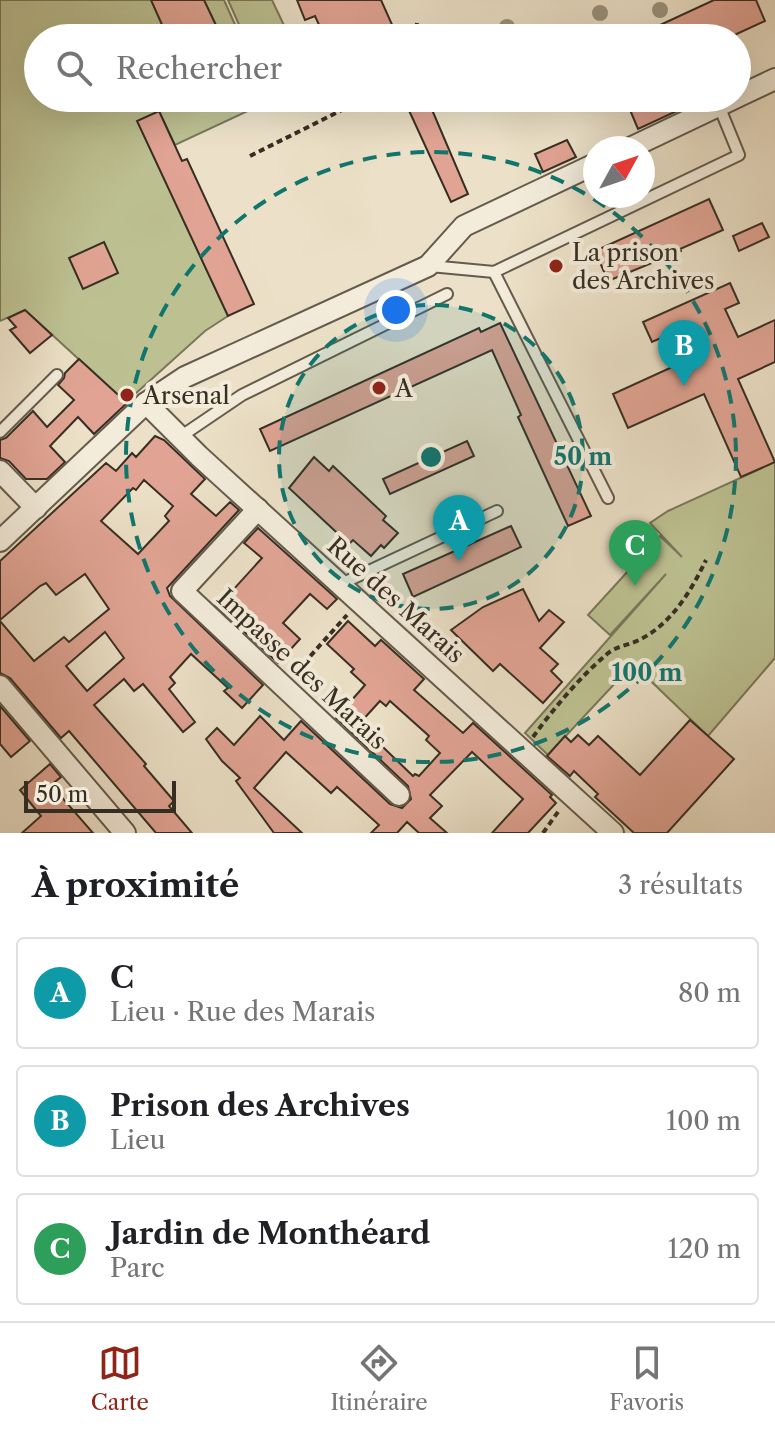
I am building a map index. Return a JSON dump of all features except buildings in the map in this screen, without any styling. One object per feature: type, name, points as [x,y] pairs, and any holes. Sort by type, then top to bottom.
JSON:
[{"type":"street","points":[[751,90],[775,79]]},
{"type":"street","points":[[655,136],[705,112]]},
{"type":"street","points":[[0,541],[146,403],[185,377],[428,266],[464,226],[583,170]]},
{"type":"street","name":"Rue des Marais","points":[[146,403],[613,833]]},
{"type":"street","points":[[0,471],[36,508]]},
{"type":"street","name":"Impasse des Marais","points":[[258,509],[182,591],[399,795]]},
{"type":"street","points":[[0,686],[125,833]]},
{"type":"lane","points":[[428,266],[494,272],[739,155],[732,112]]},
{"type":"lane","points":[[494,272],[608,498]]},
{"type":"lane","points":[[180,437],[242,395],[447,294]]},
{"type":"lane","points":[[0,432],[57,375]]},
{"type":"lane","points":[[341,584],[497,511]]},
{"type":"path","points":[[250,156],[338,112]]},
{"type":"path","points":[[538,730],[609,651],[638,641],[660,628],[693,588],[706,560]]},
{"type":"path","points":[[283,686],[360,602]]},
{"type":"path","points":[[543,833],[572,795]]},
{"type":"green space","points":[[0,0],[151,0],[162,24],[24,24],[24,112],[157,112],[138,122],[228,316],[205,331],[135,394],[128,387],[119,396],[25,310],[0,321]]},
{"type":"green space","points":[[204,0],[224,0],[235,24],[215,24]]},
{"type":"green space","points":[[228,0],[272,0],[283,24],[239,24]]},
{"type":"green space","points":[[159,112],[246,112],[175,145]]},
{"type":"green space","points":[[775,462],[775,658],[708,736],[633,664],[548,755],[525,733],[666,574],[610,635],[588,615],[660,536],[682,557],[650,523],[668,511]]},
{"type":"place","name":"La prison des Archives","points":[[556,266]]},
{"type":"place","name":"Prison des Archives","points":[[684,386]]},
{"type":"place","name":"A","points":[[379,388]]},
{"type":"place","name":"Arsenal","points":[[127,395]]},
{"type":"place","name":"C","points":[[459,561]]},
{"type":"place","name":"Jardin de Monthéard","points":[[635,586]]}]
